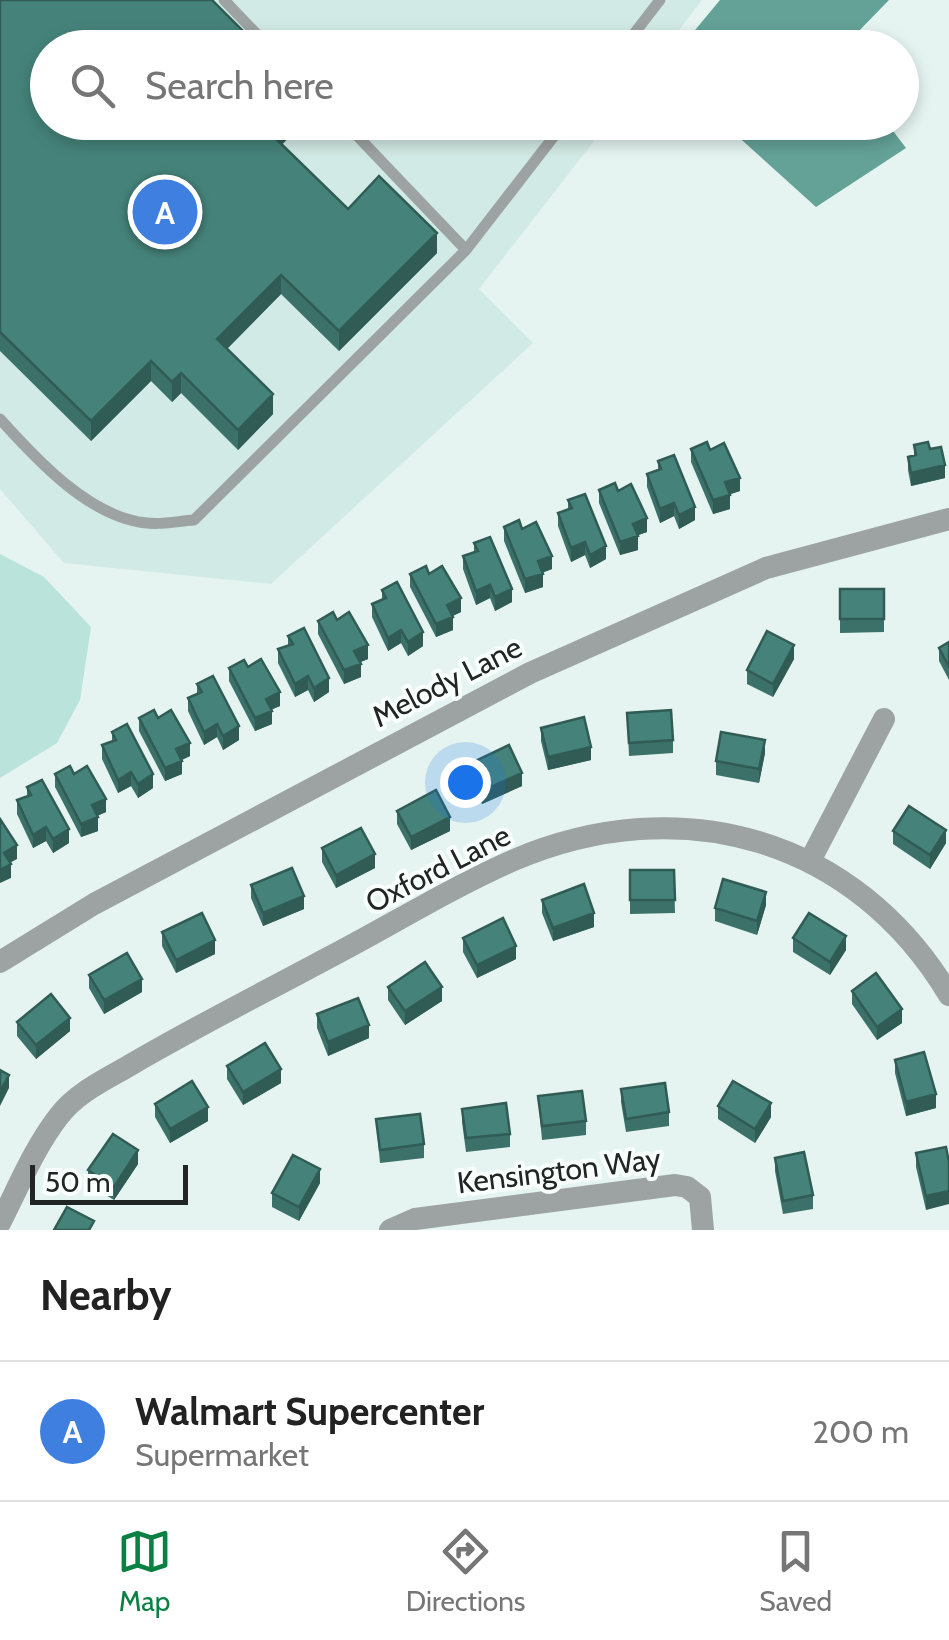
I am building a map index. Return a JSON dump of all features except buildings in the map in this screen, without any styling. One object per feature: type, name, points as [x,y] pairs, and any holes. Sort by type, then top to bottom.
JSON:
[{"type":"street","name":"Melody Lane","points":[[0,962],[109,895],[530,673],[766,568],[949,518]]},
{"type":"street","points":[[811,859],[884,720]]},
{"type":"street","name":"Oxford Lane","points":[[0,1223],[59,1115],[82,1093],[166,1044],[515,860],[588,836],[692,827],[756,840],[811,859],[900,929],[949,995]]},
{"type":"street","name":"Kensington Way","points":[[390,1230],[416,1219],[675,1185],[687,1187],[700,1197],[703,1230]]},
{"type":"lane","points":[[224,0],[253,30]]},
{"type":"lane","points":[[637,30],[660,0]]},
{"type":"lane","points":[[361,140],[466,250]]},
{"type":"lane","points":[[0,419],[84,496],[120,517],[148,524],[194,520],[466,250],[551,140]]},
{"type":"shaded area","points":[[0,0],[702,0],[679,30],[30,30],[30,140],[595,140],[479,289],[533,343],[271,584],[64,563],[0,489]]},
{"type":"shaded area","points":[[720,0],[889,0],[860,30],[695,30]]},
{"type":"shaded area","points":[[742,140],[900,140],[906,148],[816,207]]},
{"type":"shaded area","points":[[0,554],[44,577],[91,627],[80,700],[57,743],[0,778]]},
{"type":"place","name":"Walmart Supercenter","points":[[165,212]]}]
